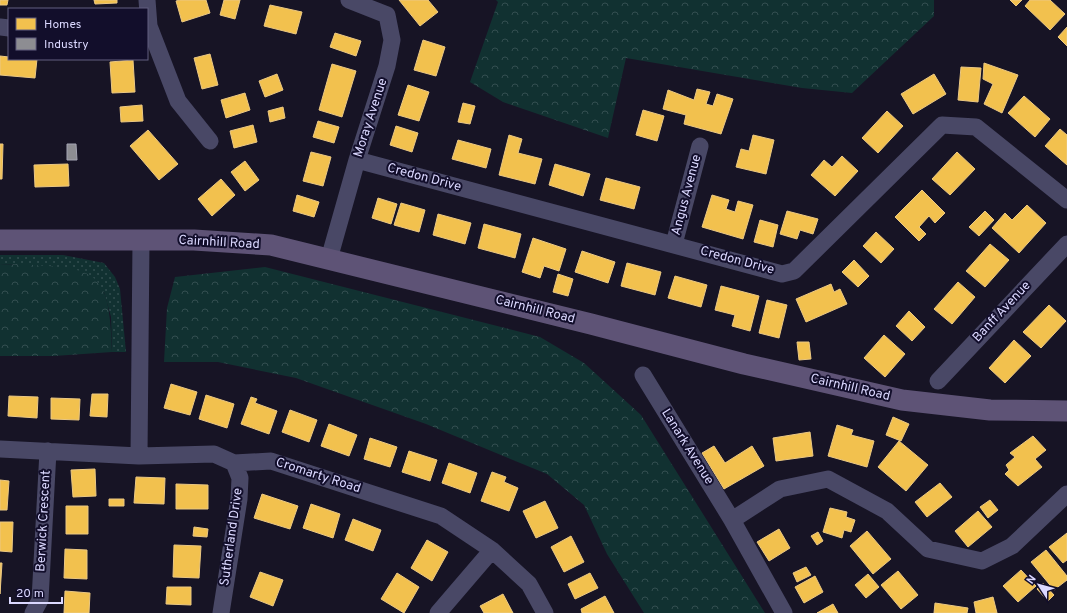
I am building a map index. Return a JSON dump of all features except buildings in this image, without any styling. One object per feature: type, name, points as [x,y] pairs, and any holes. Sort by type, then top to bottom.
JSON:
[{"type":"main road","name":"Cairnhill Road","points":[[0,240],[194,240],[271,245],[329,258],[744,364],[902,400],[990,410],[1067,411]]},
{"type":"street","name":"Moray Avenue","points":[[329,258],[357,160],[387,66],[392,40],[387,15],[349,0]]},
{"type":"street","points":[[148,13],[149,26],[178,101],[210,140]]},
{"type":"street","name":"Credon Drive","points":[[357,160],[782,274],[794,272],[942,125],[976,127],[1067,200]]},
{"type":"street","name":"Angus Avenue","points":[[674,244],[700,146]]},
{"type":"street","points":[[139,456],[140,241]]},
{"type":"street","name":"Banff Avenue","points":[[938,381],[1067,244]]},
{"type":"street","name":"Lanark Avenue","points":[[642,375],[732,520],[784,613]]},
{"type":"street","name":"Cromarty Road","points":[[0,449],[139,456],[214,454],[234,463],[271,461],[441,516],[492,550],[528,584],[545,613]]},
{"type":"street","name":"Berwick Crescent","points":[[33,613],[40,600],[48,451]]},
{"type":"street","name":"Sutherland Drive","points":[[221,613],[239,499],[240,478],[234,463]]},
{"type":"street","points":[[732,520],[780,490],[828,479],[887,511],[928,549],[982,561],[1012,546],[1067,494]]},
{"type":"street","points":[[438,613],[492,550]]},
{"type":"green space","points":[[496,0],[934,0],[934,16],[852,93],[802,88],[626,58],[608,138],[503,102],[470,82],[498,2]]},
{"type":"green space","points":[[0,255],[63,255],[104,263],[115,277],[120,289],[126,352],[112,352],[111,317],[104,292],[16,264],[0,265]]},
{"type":"green space","points":[[16,264],[64,268],[81,271],[93,277],[102,287],[107,302],[111,323],[112,352],[54,356],[0,356],[0,265]]},
{"type":"green space","points":[[265,267],[540,337],[584,363],[641,415],[765,613],[644,613],[607,554],[584,505],[547,474],[426,424],[296,378],[218,362],[164,362],[167,308],[175,277]]}]
